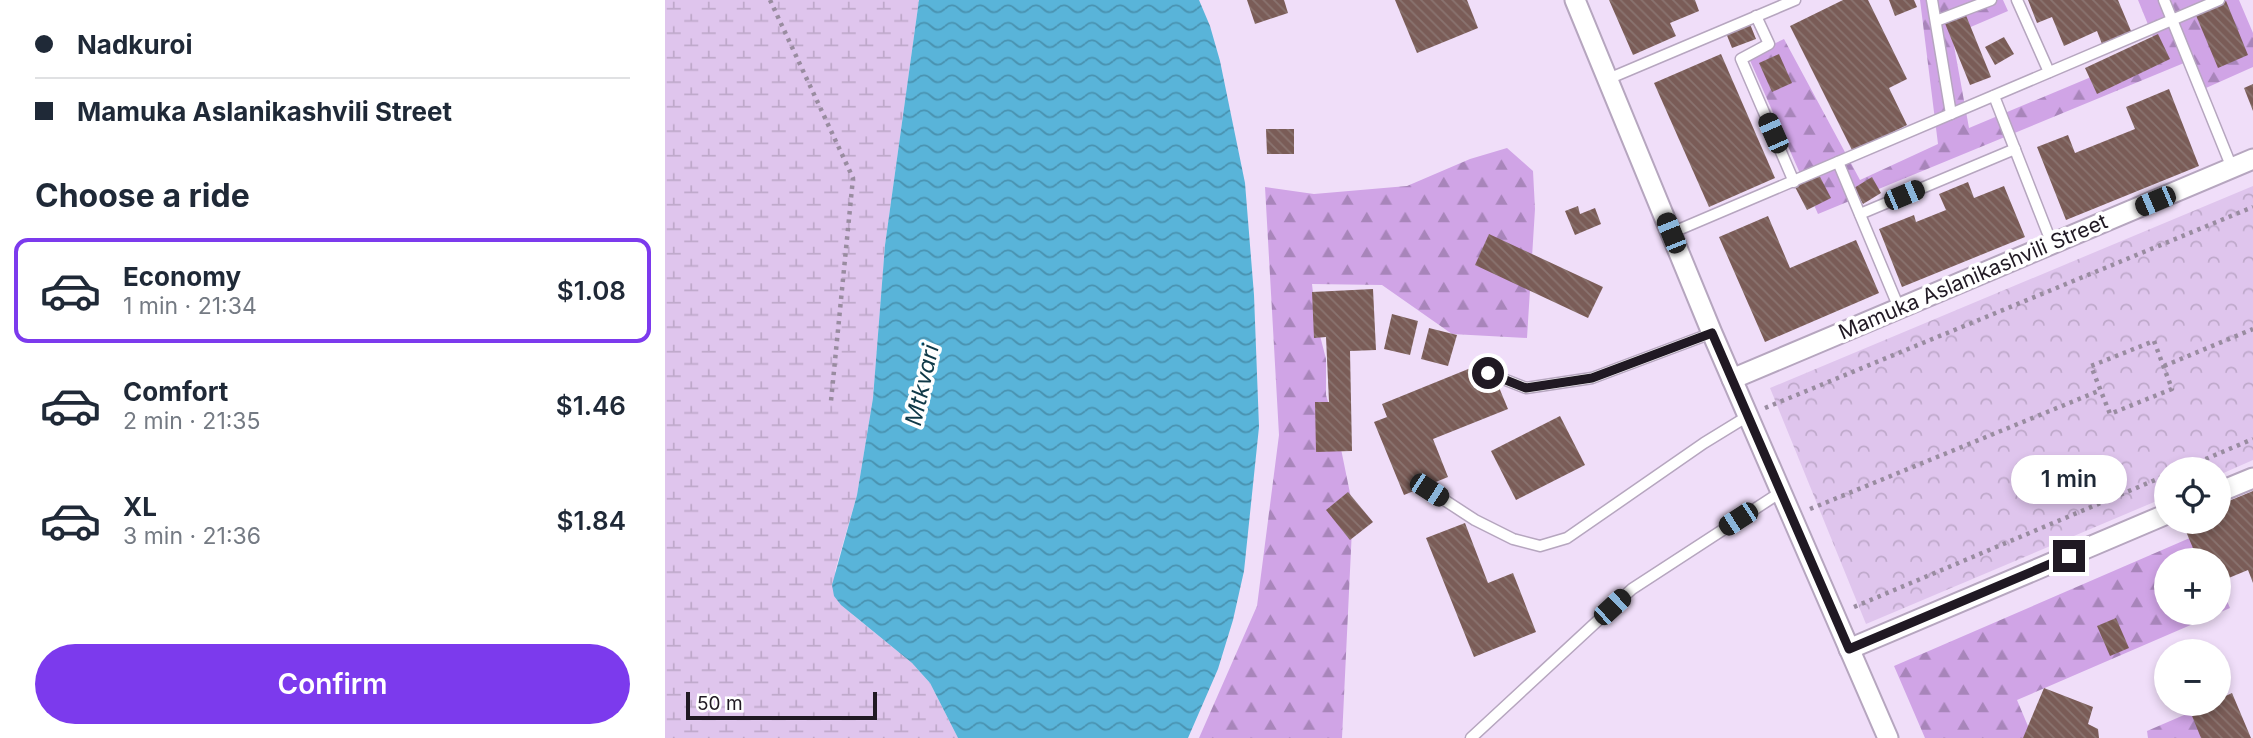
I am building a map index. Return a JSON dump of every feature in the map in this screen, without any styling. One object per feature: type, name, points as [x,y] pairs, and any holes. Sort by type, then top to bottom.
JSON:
[{"type":"street","points":[[1575,0],[1712,333],[1888,738]]},
{"type":"street","name":"Mamuka Aslanikashvili Street","points":[[1732,379],[2253,159]]},
{"type":"street","points":[[2231,487],[2253,478]]},
{"type":"street","points":[[1849,649],[2154,520]]},
{"type":"lane","points":[[1608,79],[1795,0]]},
{"type":"lane","points":[[1932,0],[1951,114]]},
{"type":"lane","points":[[1936,20],[1991,0]]},
{"type":"lane","points":[[2017,0],[2049,72]]},
{"type":"lane","points":[[2164,0],[2232,168]]},
{"type":"lane","points":[[1671,233],[2219,0]]},
{"type":"lane","points":[[1756,16],[1769,44],[1741,59],[1794,181]]},
{"type":"lane","points":[[1994,96],[2052,244]]},
{"type":"lane","points":[[1860,214],[2015,149]]},
{"type":"lane","points":[[1837,162],[1899,308]]},
{"type":"lane","points":[[1488,373],[1526,388],[1592,378],[1712,333]]},
{"type":"lane","points":[[1429,490],[1475,520],[1513,539],[1539,546],[1567,537],[1748,416]]},
{"type":"lane","points":[[1473,737],[1632,589],[1781,492]]},
{"type":"path","points":[[769,0],[853,178],[831,401]]},
{"type":"path","points":[[1748,416],[2253,207]]},
{"type":"path","points":[[2164,366],[2253,329]]},
{"type":"path","points":[[2154,341],[2164,366],[2172,389],[2110,414],[2091,366],[2154,341]]},
{"type":"path","points":[[1791,516],[2101,390]]},
{"type":"path","points":[[2210,457],[2253,439]]},
{"type":"path","points":[[1835,615],[2154,480]]},
{"type":"green space","points":[[665,0],[919,0],[885,245],[873,398],[857,495],[835,571],[853,615],[912,663],[930,683],[958,738],[665,738]]},
{"type":"green space","points":[[1920,0],[2003,0],[2008,11],[1952,35],[1969,128],[2158,49],[2138,0],[2239,0],[2253,33],[2253,67],[2197,92],[2184,63],[1818,214],[1748,56],[1784,39],[1860,180],[1938,144]]},
{"type":"green space","points":[[1507,148],[1533,171],[1535,209],[1527,338],[1452,334],[1382,285],[1312,284],[1316,320],[1326,359],[1326,395],[1340,444],[1353,508],[1342,738],[1199,738],[1257,606],[1279,435],[1265,187],[1314,194],[1407,186],[1470,159]]},
{"type":"green space","points":[[2253,186],[2253,460],[2231,470],[2231,457],[2154,457],[2154,502],[1866,624],[1770,388]]},
{"type":"green space","points":[[2199,534],[2205,548],[2167,548]]},
{"type":"green space","points":[[2154,553],[2154,625],[2191,625],[2017,700],[2033,738],[1925,738],[1894,666]]},
{"type":"green space","points":[[2182,716],[2193,716],[2203,738],[2148,738],[2147,731]]},
{"type":"water","name":"Mtkvari","points":[[919,0],[1199,0],[1210,26],[1220,61],[1245,183],[1254,295],[1259,427],[1244,571],[1233,620],[1218,669],[1188,738],[958,738],[930,683],[912,663],[841,605],[834,596],[832,585],[857,495],[873,398],[885,245]]},
{"type":"building","points":[[1247,0],[1284,0],[1288,13],[1255,24]]},
{"type":"building","points":[[1395,0],[1467,0],[1478,28],[1417,53]]},
{"type":"building","points":[[1609,0],[1695,0],[1699,11],[1670,23],[1676,36],[1633,55]]},
{"type":"building","points":[[1843,0],[1868,0],[1907,79],[1889,88],[1907,125],[1853,152],[1790,26]]},
{"type":"building","points":[[1889,0],[1914,0],[1917,7],[1895,16]]},
{"type":"building","points":[[2028,0],[2118,0],[2131,31],[2102,44],[2097,31],[2064,46],[2052,17],[2037,23]]},
{"type":"building","points":[[2226,1],[2248,55],[2218,68],[2195,13]]},
{"type":"building","points":[[1965,13],[1991,77],[1970,85],[1944,21]]},
{"type":"building","points":[[1750,24],[1756,39],[1732,48],[1726,33]]},
{"type":"building","points":[[2158,34],[2170,59],[2097,94],[2085,68]]},
{"type":"building","points":[[2004,37],[2014,54],[1995,65],[1985,47]]},
{"type":"building","points":[[1721,54],[1775,178],[1709,207],[1654,83]]},
{"type":"building","points":[[1779,54],[1792,83],[1772,92],[1759,63]]},
{"type":"building","points":[[2253,84],[2253,111],[2244,88]]},
{"type":"building","points":[[2169,89],[2199,166],[2066,220],[2037,147],[2068,135],[2075,153],[2135,129],[2126,107]]},
{"type":"building","points":[[1266,129],[1294,129],[1294,154],[1267,154]]},
{"type":"building","points":[[1818,173],[1831,198],[1807,210],[1794,185]]},
{"type":"building","points":[[1872,177],[1881,193],[1863,204],[1854,188]]},
{"type":"building","points":[[1968,182],[1974,198],[2004,186],[2025,237],[1902,287],[1879,229],[1914,215],[1916,222],[1946,210],[1939,194]]},
{"type":"building","points":[[1578,206],[1580,214],[1595,208],[1601,224],[1575,235],[1565,211]]},
{"type":"building","points":[[1768,216],[1790,268],[1856,240],[1879,293],[1765,342],[1719,237]]},
{"type":"building","points":[[1489,234],[1603,287],[1588,318],[1475,265]]},
{"type":"building","points":[[1373,289],[1376,350],[1350,351],[1352,451],[1316,452],[1315,402],[1329,402],[1326,337],[1314,338],[1312,292]]},
{"type":"building","points":[[1392,314],[1418,321],[1410,355],[1384,349]]},
{"type":"building","points":[[1429,328],[1457,335],[1448,366],[1421,359]]},
{"type":"building","points":[[1488,361],[1508,409],[1433,439],[1448,477],[1404,495],[1374,422],[1387,417],[1382,404]]},
{"type":"building","points":[[1560,416],[1585,465],[1516,500],[1491,451]]},
{"type":"building","points":[[2253,491],[2253,583],[2248,570],[2231,577],[2231,548],[2193,548],[2187,534],[2231,534],[2231,500]]},
{"type":"building","points":[[1348,492],[1373,522],[1350,540],[1326,510]]},
{"type":"building","points":[[1465,523],[1488,583],[1513,573],[1536,632],[1474,657],[1426,538]]},
{"type":"building","points":[[2116,618],[2129,648],[2110,656],[2097,626]]},
{"type":"building","points":[[2044,688],[2093,707],[2088,724],[2098,729],[2099,738],[2023,738]]},
{"type":"building","points":[[2231,693],[2251,738],[2201,738],[2192,716],[2231,716]]},
{"type":"route","points":[[1488,373],[1526,388],[1592,378],[1712,333],[1849,649],[2069,556]]}]
